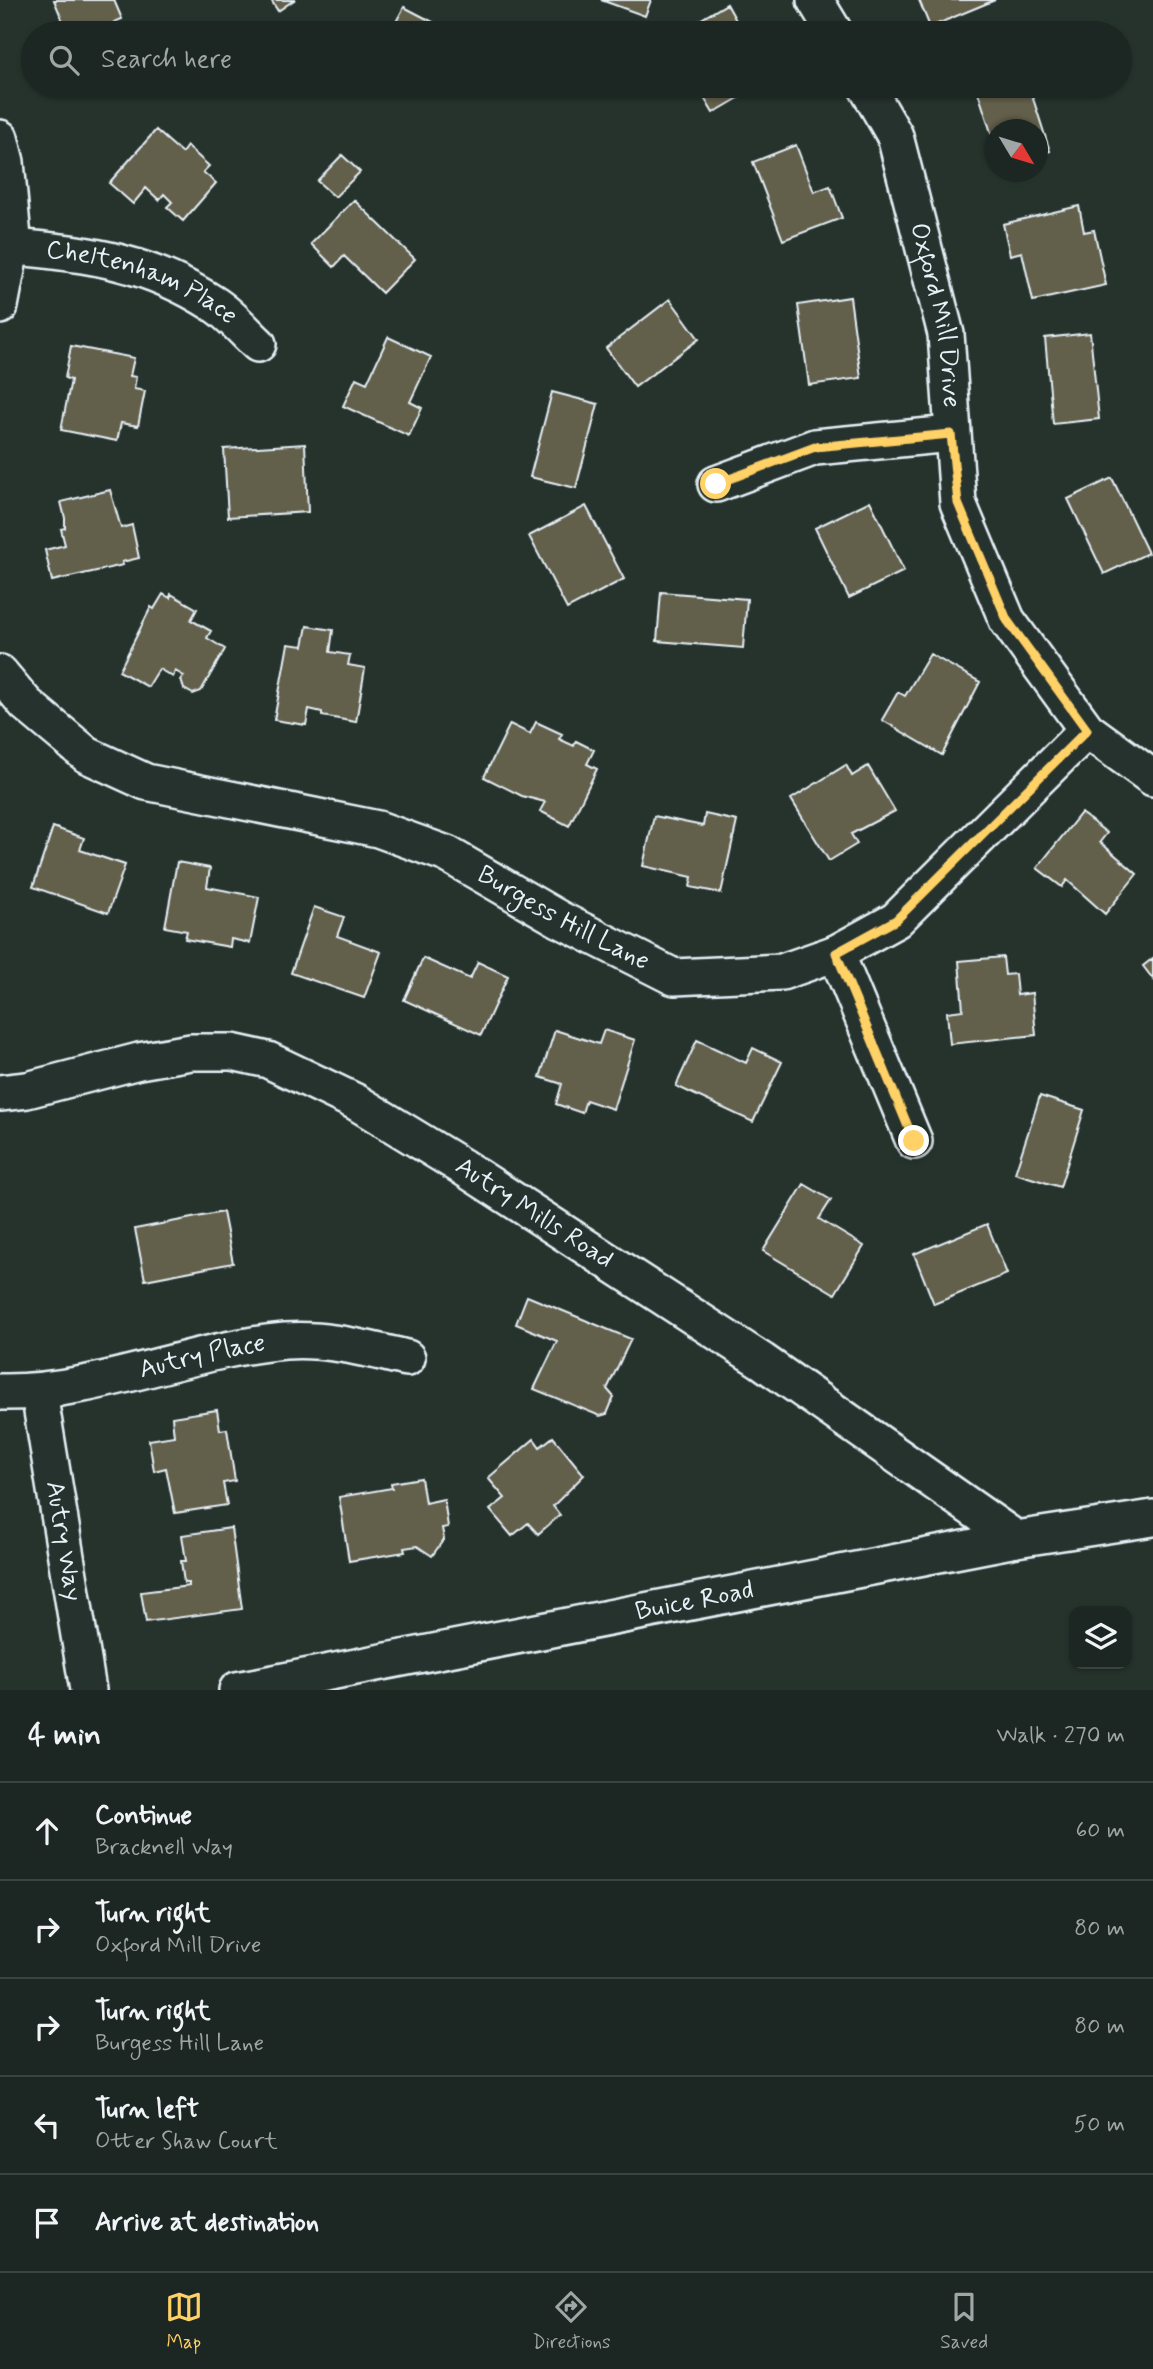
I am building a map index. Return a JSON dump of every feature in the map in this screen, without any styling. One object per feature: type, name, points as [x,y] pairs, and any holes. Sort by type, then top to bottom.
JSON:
[{"type":"street","points":[[815,0],[828,21]]},
{"type":"street","name":"Oxford Mill Drive","points":[[873,98],[895,136],[946,334],[958,503],[1007,620],[1087,730],[1153,778]]},
{"type":"street","points":[[0,138],[6,162],[13,247],[0,306]]},
{"type":"street","name":"Cheltenham Place","points":[[13,247],[68,252],[130,263],[215,304],[258,344]]},
{"type":"street","points":[[716,484],[815,447],[951,434]]},
{"type":"street","name":"Burgess Hill Lane","points":[[0,673],[26,704],[87,755],[146,782],[378,829],[447,854],[559,919],[674,977],[782,972],[836,953],[896,920],[1087,730]]},
{"type":"street","points":[[836,953],[914,1141]]},
{"type":"street","name":"Autry Mills Road","points":[[0,1093],[27,1090],[139,1061],[191,1052],[232,1052],[268,1060],[356,1102],[461,1166],[762,1362],[1016,1539]]},
{"type":"street","name":"Autry Place","points":[[0,1392],[39,1392],[191,1358],[285,1341],[331,1341],[407,1358]]},
{"type":"street","name":"Autry Way","points":[[39,1392],[88,1690]]},
{"type":"street","name":"Buice Road","points":[[237,1690],[1016,1539],[1153,1518]]},
{"type":"building","points":[[54,0],[114,0],[122,19],[117,21],[63,21]]},
{"type":"building","points":[[271,0],[294,0],[278,11]]},
{"type":"building","points":[[601,0],[651,0],[645,16]]},
{"type":"building","points":[[919,0],[995,0],[944,21],[928,21]]},
{"type":"building","points":[[727,4],[736,21],[698,21]]},
{"type":"building","points":[[404,7],[431,21],[396,21]]},
{"type":"building","points":[[704,98],[739,98],[713,113]]},
{"type":"building","points":[[980,98],[1033,98],[1040,119],[987,119]]},
{"type":"building","points":[[156,130],[182,153],[187,146],[209,166],[203,172],[216,183],[183,221],[167,207],[172,202],[164,194],[159,200],[146,188],[133,204],[109,183]]},
{"type":"building","points":[[796,145],[814,192],[830,186],[842,218],[783,240],[753,162]]},
{"type":"building","points":[[342,155],[360,172],[335,197],[317,181]]},
{"type":"building","points":[[354,200],[415,259],[382,293],[344,256],[334,267],[311,244]]},
{"type":"building","points":[[1079,206],[1084,232],[1094,230],[1106,285],[1033,301],[1022,252],[1010,255],[1003,224]]},
{"type":"building","points":[[850,297],[861,378],[809,385],[798,305]]},
{"type":"building","points":[[670,299],[699,339],[635,387],[606,348]]},
{"type":"building","points":[[1090,333],[1099,419],[1053,424],[1045,338]]},
{"type":"building","points":[[388,337],[431,357],[410,402],[422,408],[409,436],[343,406],[356,378],[367,383]]},
{"type":"building","points":[[71,346],[134,358],[130,376],[136,377],[134,389],[145,391],[138,426],[121,423],[117,441],[61,430],[71,380],[65,378]]},
{"type":"building","points":[[552,392],[598,404],[576,488],[530,477]]},
{"type":"building","points":[[305,444],[308,512],[228,517],[224,449]]},
{"type":"building","points":[[1112,478],[1148,553],[1104,574],[1068,499]]},
{"type":"building","points":[[110,490],[121,528],[132,525],[139,558],[122,562],[123,565],[52,581],[45,550],[65,545],[61,529],[65,528],[65,518],[61,502]]},
{"type":"building","points":[[870,501],[904,571],[849,598],[815,528]]},
{"type":"building","points":[[586,506],[624,579],[567,609],[529,536]]},
{"type":"building","points":[[661,592],[747,599],[743,648],[657,641]]},
{"type":"building","points":[[163,594],[170,598],[171,594],[197,609],[191,620],[211,631],[207,638],[225,649],[201,691],[193,694],[184,689],[181,680],[184,676],[175,671],[173,677],[159,669],[148,687],[119,671],[151,607],[154,609]]},
{"type":"building","points":[[307,626],[333,630],[330,652],[350,655],[348,665],[365,668],[356,722],[322,716],[322,712],[309,709],[306,725],[274,720],[288,644],[303,646]]},
{"type":"building","points":[[930,654],[980,682],[942,755],[882,720],[898,692],[905,696]]},
{"type":"building","points":[[536,722],[562,734],[559,739],[574,746],[576,741],[594,750],[587,764],[597,769],[569,826],[540,811],[545,802],[522,796],[484,777],[510,724],[530,734]]},
{"type":"building","points":[[846,765],[852,776],[868,766],[895,811],[851,834],[857,844],[829,861],[791,799]]},
{"type":"building","points":[[1081,813],[1107,833],[1100,842],[1137,874],[1105,914],[1067,880],[1062,887],[1037,868]]},
{"type":"building","points":[[705,814],[737,821],[721,893],[690,887],[692,877],[643,866],[654,816],[703,826]]},
{"type":"building","points":[[53,827],[84,838],[80,850],[125,865],[108,913],[33,887]]},
{"type":"building","points":[[177,862],[210,868],[207,887],[259,897],[250,943],[231,939],[230,947],[185,939],[187,931],[165,927]]},
{"type":"building","points":[[314,907],[344,917],[337,936],[381,952],[364,998],[291,973]]},
{"type":"building","points":[[1003,957],[1005,975],[1015,974],[1017,995],[1032,993],[1036,1035],[950,1044],[947,1012],[963,1010],[959,961]]},
{"type":"building","points":[[423,958],[470,979],[478,962],[508,976],[481,1035],[404,1000]]},
{"type":"building","points":[[1153,958],[1153,979],[1143,966]]},
{"type":"building","points":[[555,1030],[599,1044],[604,1030],[635,1040],[613,1109],[586,1100],[582,1113],[556,1104],[562,1084],[540,1077]]},
{"type":"building","points":[[697,1040],[746,1063],[753,1048],[782,1062],[753,1122],[676,1086]]},
{"type":"building","points":[[1040,1096],[1084,1110],[1060,1187],[1015,1173]]},
{"type":"building","points":[[804,1184],[831,1200],[819,1219],[864,1246],[835,1294],[763,1251]]},
{"type":"building","points":[[223,1212],[233,1263],[145,1280],[135,1229]]},
{"type":"building","points":[[987,1224],[1007,1274],[934,1304],[914,1254]]},
{"type":"building","points":[[527,1296],[631,1339],[607,1389],[614,1397],[607,1414],[600,1416],[534,1389],[557,1341],[516,1324]]},
{"type":"building","points":[[217,1410],[220,1430],[227,1429],[235,1481],[223,1483],[227,1505],[175,1513],[166,1468],[154,1471],[149,1440],[174,1436],[172,1417]]},
{"type":"building","points":[[553,1437],[584,1475],[553,1506],[560,1515],[538,1534],[528,1523],[512,1536],[490,1510],[505,1498],[488,1478],[534,1439],[540,1447]]},
{"type":"building","points":[[421,1478],[425,1503],[444,1499],[448,1527],[442,1528],[444,1539],[432,1556],[417,1546],[404,1548],[405,1552],[349,1561],[339,1497],[392,1488],[391,1483]]},
{"type":"building","points":[[231,1528],[242,1609],[146,1622],[141,1592],[189,1586],[189,1583],[184,1583],[181,1561],[186,1561],[182,1535]]},
{"type":"route","points":[[716,484],[815,447],[951,434],[958,503],[1007,620],[1087,730],[896,920],[836,953],[914,1141]]}]
